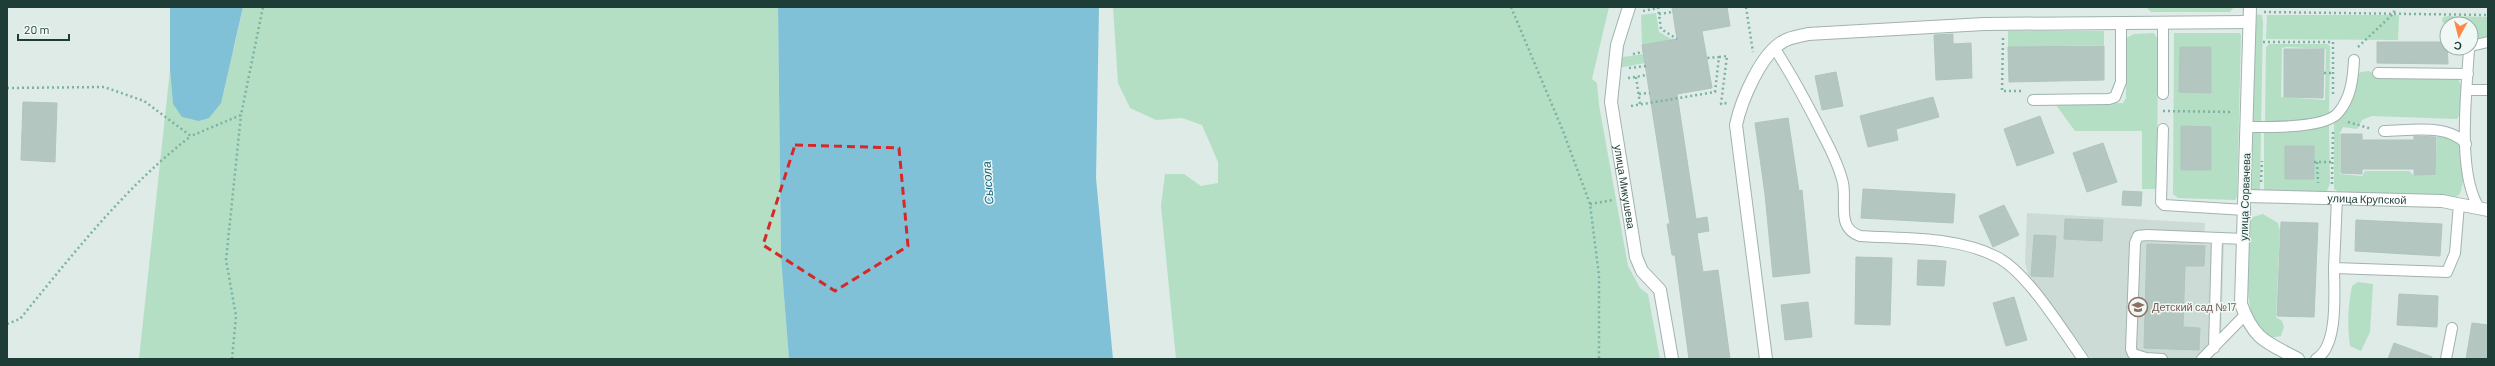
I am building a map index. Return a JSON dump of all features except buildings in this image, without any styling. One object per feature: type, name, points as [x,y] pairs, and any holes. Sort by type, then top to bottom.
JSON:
[{"type":"street","name":"улица Микушева","points":[[1634,9],[1617,45],[1611,102],[1636,257],[1642,271],[1660,290],[1672,359]]},
{"type":"street","points":[[1766,359],[1736,125],[1740,107],[1749,87],[1775,49],[1784,41],[1808,34],[2003,24],[2163,22],[2250,14]]},
{"type":"street","name":"улица Сорвачева","points":[[2250,14],[2241,304],[2249,325],[2264,341],[2298,359]]},
{"type":"street","name":"улица Крупской","points":[[2245,196],[2334,197],[2442,201],[2484,209]]},
{"type":"lane","points":[[2163,22],[2163,94]]},
{"type":"lane","points":[[2033,100],[2109,99],[2115,97],[2121,82],[2121,23]]},
{"type":"lane","points":[[1775,49],[1800,89],[1838,165],[1843,184],[1845,225],[1850,233],[1860,236],[1934,240],[1969,246],[1998,258],[2023,279],[2083,359]]},
{"type":"lane","points":[[2469,56],[2466,144],[2468,180],[2472,197],[2484,209]]},
{"type":"lane","points":[[2247,127],[2297,125],[2322,121],[2337,114],[2352,87],[2354,60]]},
{"type":"lane","points":[[2378,73],[2468,74]]},
{"type":"lane","points":[[2467,90],[2488,90]]},
{"type":"lane","points":[[2163,129],[2161,202],[2164,205],[2245,210]]},
{"type":"lane","points":[[2384,131],[2440,131],[2454,134],[2466,144]]},
{"type":"lane","points":[[2316,359],[2320,357],[2329,340],[2332,325],[2334,197]]},
{"type":"lane","points":[[2334,268],[2447,272],[2455,253],[2459,204]]},
{"type":"lane","points":[[2162,359],[2138,357],[2133,354],[2131,349],[2135,243],[2138,236],[2147,235],[2244,239]]},
{"type":"lane","points":[[2214,348],[2217,238]]},
{"type":"lane","points":[[2202,359],[2245,315]]},
{"type":"lane","points":[[2446,359],[2452,328]]},
{"type":"path","points":[[232,359],[236,316],[226,260],[242,115],[263,7]]},
{"type":"path","points":[[1511,7],[1563,131],[1590,204],[1599,276],[1599,359]]},
{"type":"path","points":[[1746,7],[1753,56]]},
{"type":"path","points":[[2354,60],[2355,51],[2361,43],[2394,13],[2394,7]]},
{"type":"path","points":[[1634,9],[1658,8],[1661,29],[1677,39]]},
{"type":"path","points":[[1659,14],[1673,12]]},
{"type":"path","points":[[2250,14],[2394,13],[2488,15]]},
{"type":"path","points":[[2003,24],[2002,91],[2033,91],[2033,100]]},
{"type":"path","points":[[2263,42],[2334,42],[2332,162],[2334,197]]},
{"type":"path","points":[[1633,54],[1643,52]]},
{"type":"path","points":[[1707,58],[1727,56],[1721,104],[1731,102]]},
{"type":"path","points":[[1631,106],[1714,92],[1719,57]]},
{"type":"path","points":[[2324,73],[2333,73]]},
{"type":"path","points":[[1636,77],[1640,104]]},
{"type":"path","points":[[7,88],[104,87],[144,101],[191,136]]},
{"type":"path","points":[[1639,94],[1650,93]]},
{"type":"path","points":[[2163,94],[2163,129]]},
{"type":"path","points":[[2163,111],[2235,112]]},
{"type":"path","points":[[7,324],[20,319],[97,225],[172,151],[191,136],[242,115]]},
{"type":"path","points":[[2333,116],[2366,129],[2384,131]]},
{"type":"path","points":[[2332,162],[2316,162],[2318,183],[2334,197]]},
{"type":"path","points":[[1590,204],[1627,197]]},
{"type":"highlighted area","points":[[795,145],[899,148],[908,246],[835,291],[763,245]]},
{"type":"shaded area","name":"Детский сад №17","points":[[2027,213],[2205,223],[2204,244],[2224,245],[2221,332],[2207,359],[2091,359],[2028,274],[2025,262]]},
{"type":"green space","points":[[243,7],[778,7],[781,258],[789,359],[139,359],[170,70],[173,104],[234,48]]},
{"type":"green space","points":[[1113,7],[1609,7],[1592,79],[1597,83],[1599,105],[1628,266],[1640,288],[1648,294],[1660,359],[1176,359],[1161,206],[1165,174],[1184,174],[1201,186],[1218,183],[1218,162],[1202,125],[1182,118],[1156,120],[1130,108],[1118,83]]},
{"type":"green space","points":[[2146,7],[2234,7],[2230,12],[2151,12]]},
{"type":"green space","points":[[1656,13],[1659,32],[1673,40],[1642,45],[1641,15]]},
{"type":"green space","points":[[2254,14],[2262,15],[2263,22],[2261,124],[2251,123]]},
{"type":"green space","points":[[2267,15],[2399,15],[2398,40],[2266,39]]},
{"type":"green space","points":[[2479,17],[2488,17],[2488,37],[2479,39]]},
{"type":"green space","points":[[1626,30],[1623,57],[1644,54],[1645,63],[1618,68]]},
{"type":"green space","points":[[2008,31],[2104,31],[2104,45],[2008,47]]},
{"type":"green space","points":[[2154,33],[2158,40],[2157,189],[2142,189],[2142,131],[2075,131],[2056,105],[2123,103],[2126,98],[2126,38],[2134,34]]},
{"type":"green space","points":[[2174,33],[2240,33],[2241,35],[2237,197],[2235,200],[2178,198],[2173,194]]},
{"type":"green space","points":[[2269,44],[2327,44],[2330,46],[2329,115],[2325,118],[2291,123],[2267,124],[2265,122],[2266,47]],"holes":[[[2282,48],[2326,49],[2325,100],[2281,97]]]},
{"type":"green space","points":[[2369,71],[2375,75],[2457,78],[2462,87],[2463,93],[2462,110],[2457,119],[2372,116],[2362,120],[2357,129],[2343,127],[2340,133],[2340,174],[2362,176],[2365,171],[2409,171],[2413,175],[2435,176],[2437,137],[2445,135],[2460,144],[2464,178],[2460,194],[2456,197],[2342,194],[2334,189],[2334,121],[2337,121],[2353,97],[2357,75],[2361,72]]},
{"type":"green space","points":[[2329,123],[2330,183],[2326,194],[2264,191],[2264,131]]},
{"type":"green space","points":[[2261,130],[2260,189],[2259,192],[2249,191],[2250,131]]},
{"type":"green space","points":[[2263,214],[2278,223],[2280,231],[2276,317],[2282,321],[2284,327],[2281,336],[2267,336],[2257,327],[2251,312],[2248,293],[2247,252],[2249,223],[2253,217]]},
{"type":"green space","points":[[2358,282],[2373,284],[2370,332],[2361,351],[2350,346],[2348,330],[2352,286]]},
{"type":"water","points":[[170,7],[243,7],[221,103],[209,118],[199,121],[182,117],[173,104],[170,70]]},
{"type":"water","name":"Сысола","points":[[778,7],[1099,7],[1096,178],[1113,359],[789,359],[781,258]]},
{"type":"place","name":"Детский сад №17","points":[[2138,307]]}]
